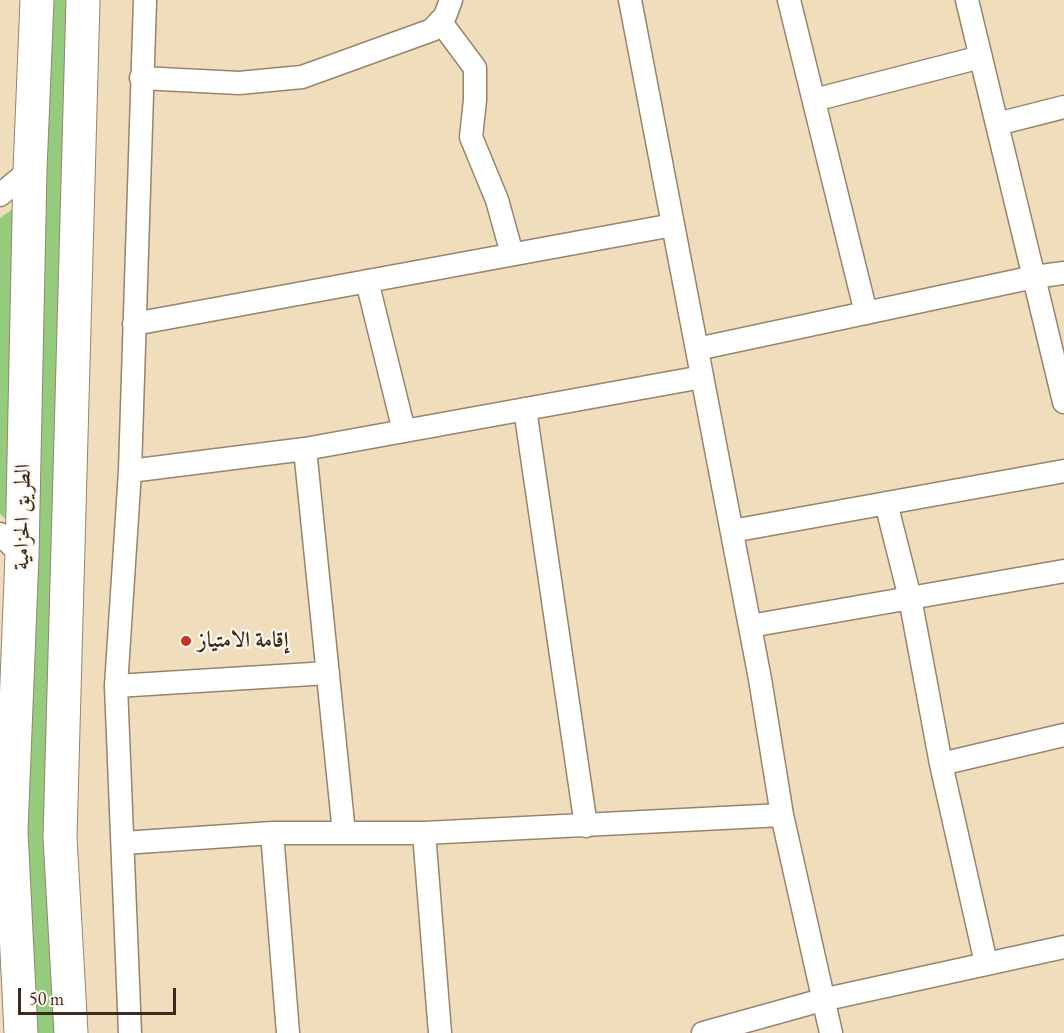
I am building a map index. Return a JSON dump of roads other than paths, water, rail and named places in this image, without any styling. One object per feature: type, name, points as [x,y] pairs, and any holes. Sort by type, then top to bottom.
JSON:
[{"type":"highway","name":"الطريق الحزامية","points":[[21,1033],[11,831],[8,545],[11,183],[37,0]]},
{"type":"highway","name":"الطريق الحزامية","points":[[71,1033],[60,837],[83,0]]},
{"type":"street","points":[[130,1033],[116,687],[130,471],[145,0]]},
{"type":"street","points":[[141,78],[239,83],[302,77],[432,30],[451,6],[451,0]]},
{"type":"street","points":[[630,0],[750,626],[782,815],[831,1033]]},
{"type":"street","points":[[789,0],[866,313]]},
{"type":"street","points":[[967,0],[1064,402]]},
{"type":"street","points":[[441,21],[475,68],[476,100],[471,137],[497,200],[512,254]]},
{"type":"street","points":[[814,99],[981,57]]},
{"type":"street","points":[[997,124],[1064,107]]},
{"type":"street","points":[[134,324],[673,225]]},
{"type":"street","points":[[697,349],[1034,277],[1064,273]]},
{"type":"street","points":[[367,281],[404,431]]},
{"type":"street","points":[[130,471],[304,449],[702,377]]},
{"type":"street","points":[[525,408],[586,826]]},
{"type":"street","points":[[304,449],[344,833]]},
{"type":"street","points":[[732,531],[1064,471]]},
{"type":"street","points":[[886,503],[910,598],[941,764],[986,963]]},
{"type":"street","points":[[750,626],[1064,571]]},
{"type":"street","points":[[116,687],[328,673]]},
{"type":"street","points":[[941,764],[1064,735]]},
{"type":"street","points":[[123,843],[272,833],[424,833],[782,815]]},
{"type":"street","points":[[272,833],[288,1033]]},
{"type":"street","points":[[424,833],[440,1033]]},
{"type":"street","points":[[703,1033],[822,1000],[1064,947]]},
{"type":"place","name":"إقامة الامتياز","points":[[186,641]]}]
